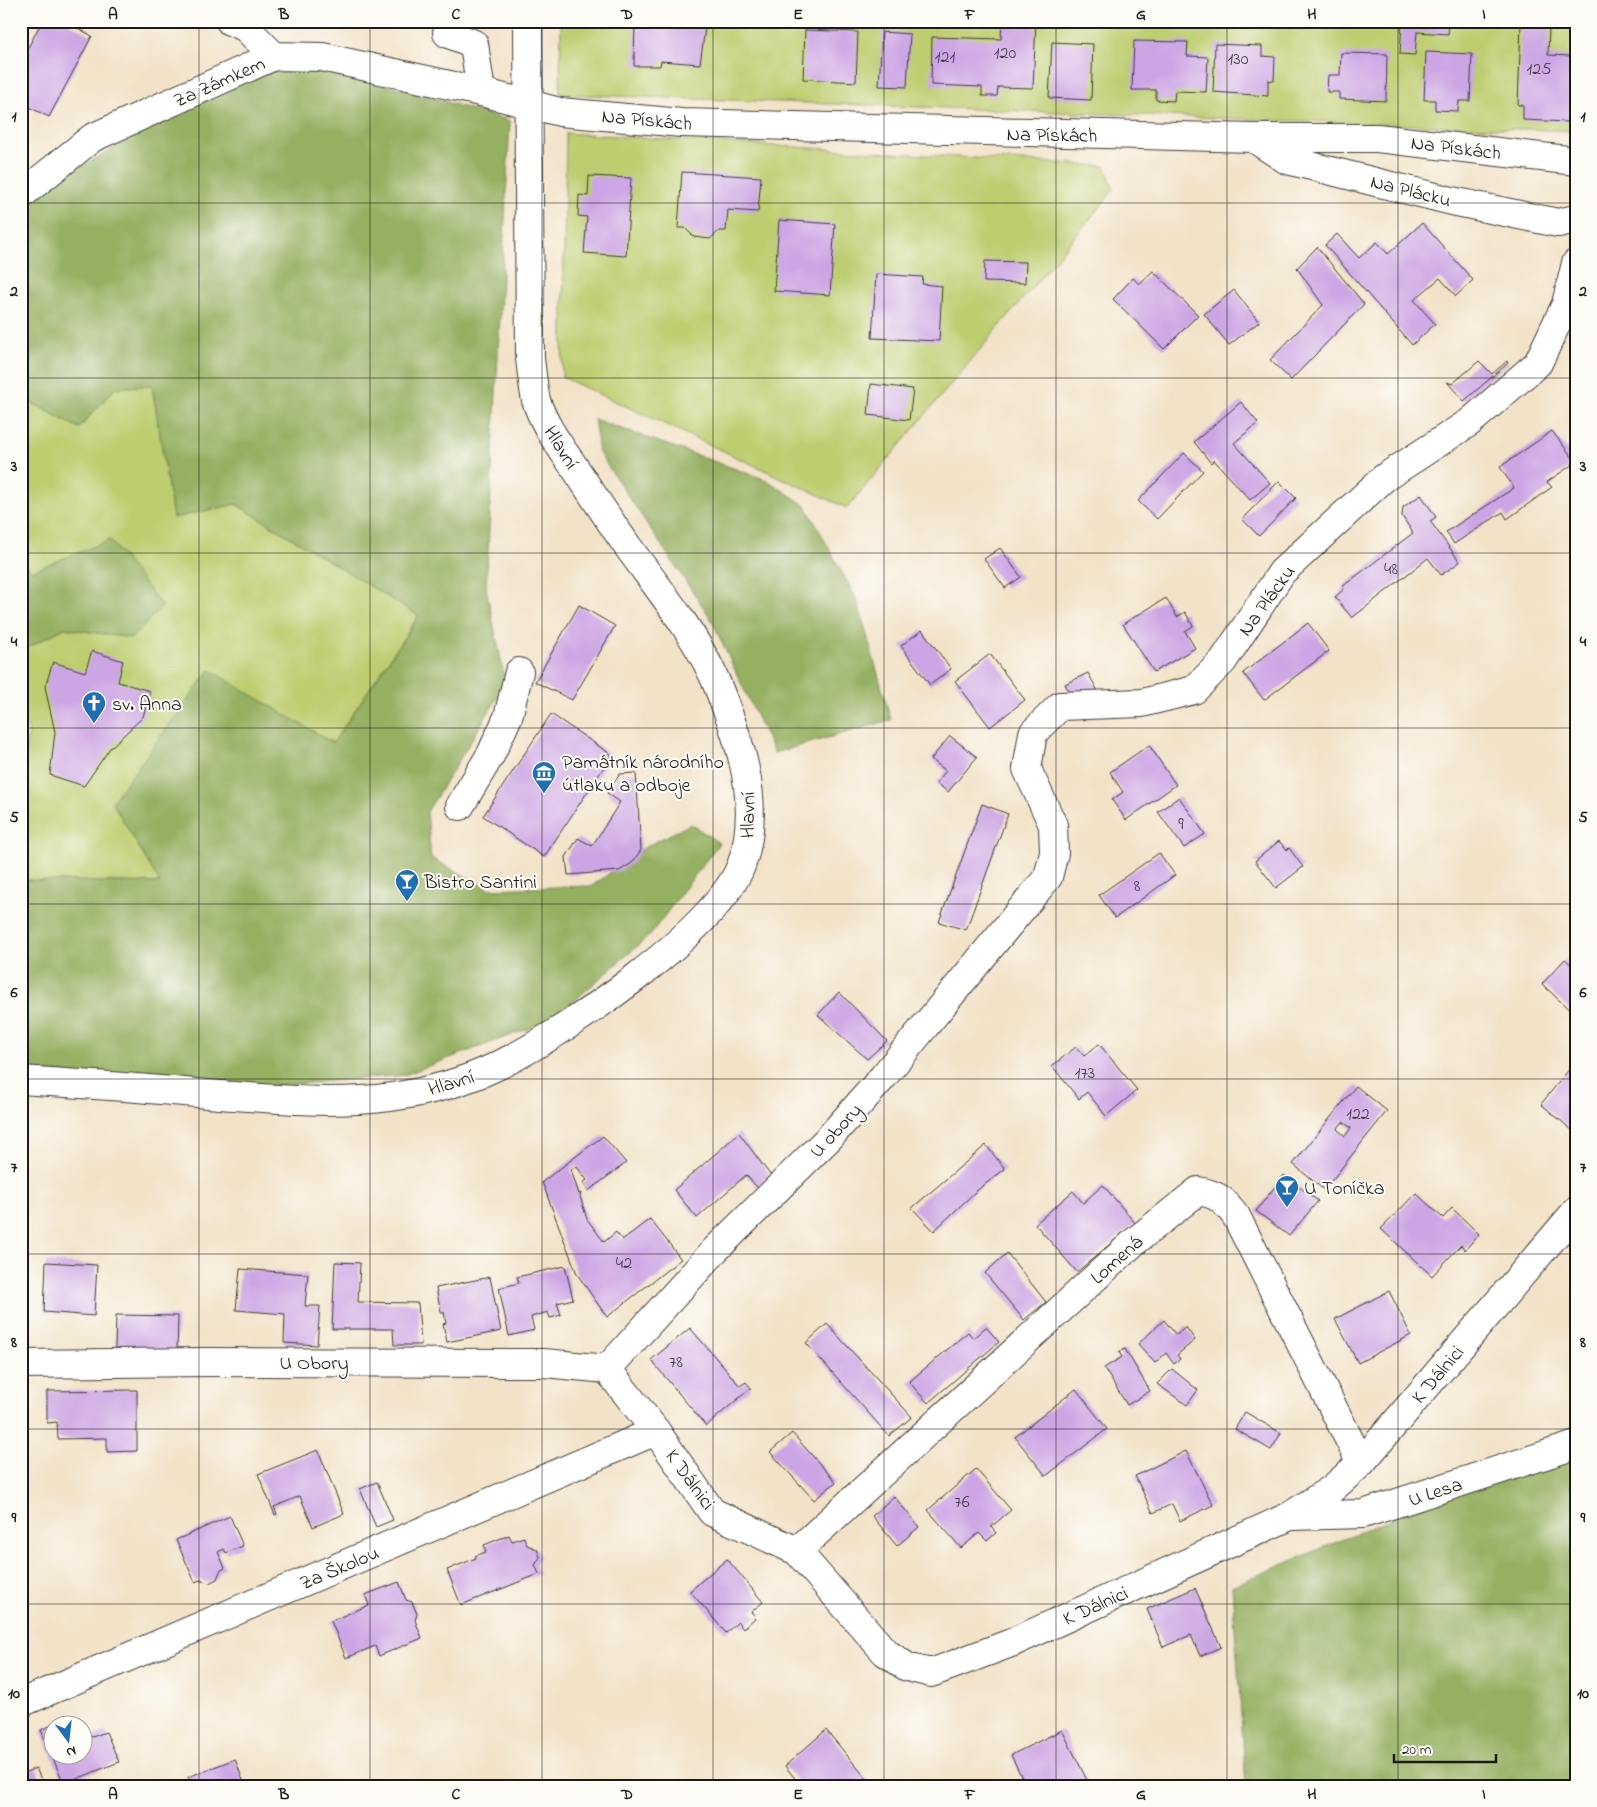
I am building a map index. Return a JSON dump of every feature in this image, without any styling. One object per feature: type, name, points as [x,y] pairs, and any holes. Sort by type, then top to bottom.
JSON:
[{"type":"street","points":[[230,21],[245,28],[274,56]]},
{"type":"street","name":"Hlavní","points":[[21,1080],[332,1102],[390,1097],[435,1088],[495,1068],[590,1009],[636,976],[698,925],[726,894],[738,874],[748,841],[750,797],[738,739],[714,679],[690,632],[627,545],[548,428],[537,401],[530,359],[528,21]]},
{"type":"street","points":[[446,33],[474,44],[481,92]]},
{"type":"street","name":"Za Zámkem","points":[[21,195],[92,138],[274,56],[322,57],[528,103]]},
{"type":"street","name":"Na Pískách","points":[[528,103],[560,112],[682,123],[1253,138],[1376,138],[1576,161]]},
{"type":"street","name":"Na Plácku","points":[[1253,138],[1287,160],[1452,201],[1558,222],[1576,219]]},
{"type":"street","name":"Na Plácku","points":[[1048,877],[1054,852],[1053,825],[1027,769],[1032,733],[1060,706],[1142,703],[1194,690],[1223,661],[1282,572],[1384,478],[1470,422],[1538,363],[1566,304],[1576,263]]},
{"type":"street","points":[[460,806],[491,754],[508,717],[519,672]]},
{"type":"street","name":"U obory","points":[[607,1369],[716,1250],[829,1138],[884,1076],[1048,877]]},
{"type":"street","name":"Lomená","points":[[797,1551],[1133,1243],[1198,1192],[1213,1194],[1224,1201],[1236,1216],[1361,1463]]},
{"type":"street","name":"K Dálnici","points":[[607,1369],[656,1431],[712,1512],[797,1551],[885,1652],[907,1667],[931,1673],[1011,1643],[1290,1516],[1333,1488],[1361,1463],[1576,1211]]},
{"type":"street","name":"U Obory","points":[[21,1364],[206,1362],[534,1363],[607,1369]]},
{"type":"street","name":"Za Školou","points":[[21,1703],[656,1431]]},
{"type":"street","name":"U Lesa","points":[[1290,1516],[1363,1514],[1576,1445]]},
{"type":"green space","points":[[561,21],[1576,21],[1576,131],[560,94]]},
{"type":"green space","points":[[323,65],[510,121],[486,588],[506,684],[427,812],[431,858],[490,889],[592,886],[647,846],[691,824],[719,843],[650,935],[552,1020],[404,1075],[260,1087],[21,1070],[21,880],[160,883],[112,802],[210,670],[333,743],[419,616],[236,504],[173,518],[152,385],[115,388],[79,428],[21,397],[21,212],[62,177],[254,71]]},
{"type":"green space","points":[[566,133],[1105,166],[1114,190],[847,508],[562,377]]},
{"type":"green space","points":[[152,385],[173,518],[236,504],[419,615],[333,743],[209,671],[161,883],[21,880],[21,761],[29,734],[21,704],[21,651],[64,628],[132,638],[110,540],[32,571],[21,561],[21,397],[79,428],[115,388]]},
{"type":"green space","points":[[594,419],[767,480],[806,506],[857,600],[891,720],[774,753],[710,617],[599,453]]},
{"type":"green space","points":[[110,540],[162,606],[132,638],[64,628],[21,651],[21,561],[32,571]]},
{"type":"green space","points":[[1576,1441],[1576,1786],[1246,1786],[1232,1586]]},
{"type":"building","points":[[42,21],[65,21],[92,36],[49,117],[21,103],[21,61]]},
{"type":"building","points":[[635,21],[706,21],[700,64],[661,61],[660,66],[634,66]]},
{"type":"building","points":[[1002,21],[1036,21],[1033,88],[998,87],[997,96],[982,96],[982,87],[931,85],[932,37],[1001,39]]},
{"type":"building","points":[[1402,21],[1449,21],[1448,34],[1417,32],[1415,55],[1400,54]]},
{"type":"building","points":[[1521,24],[1549,25],[1548,55],[1571,56],[1568,122],[1523,120],[1523,105],[1518,105]]},
{"type":"building","points":[[805,30],[858,32],[856,82],[803,79]]},
{"type":"building","points":[[882,32],[910,34],[907,87],[879,86]]},
{"type":"building","points":[[1134,41],[1188,42],[1187,56],[1208,57],[1206,92],[1175,91],[1174,101],[1156,100],[1156,90],[1132,90]]},
{"type":"building","points":[[1052,42],[1093,44],[1091,100],[1049,98]]},
{"type":"building","points":[[1215,44],[1262,46],[1262,56],[1275,57],[1274,81],[1268,80],[1268,96],[1213,92]]},
{"type":"building","points":[[1426,52],[1472,54],[1470,101],[1459,101],[1458,111],[1435,110],[1435,100],[1424,100]]},
{"type":"building","points":[[1341,53],[1387,54],[1386,101],[1339,99],[1339,92],[1327,92],[1328,75],[1340,75]]},
{"type":"building","points":[[682,172],[761,177],[758,212],[728,210],[726,231],[719,231],[710,239],[694,237],[685,228],[678,228]]},
{"type":"building","points":[[589,176],[631,178],[626,256],[584,253],[587,217],[578,216],[579,195],[588,196]]},
{"type":"building","points":[[779,220],[835,224],[830,295],[774,291]]},
{"type":"building","points":[[1422,223],[1473,280],[1456,296],[1440,278],[1414,300],[1435,324],[1412,345],[1325,245],[1337,234],[1359,258],[1377,242],[1388,254]]},
{"type":"building","points":[[1317,247],[1364,304],[1291,380],[1270,360],[1323,305],[1297,268]]},
{"type":"building","points":[[985,261],[1026,262],[1025,283],[984,282]]},
{"type":"building","points":[[1153,271],[1198,315],[1164,349],[1113,299],[1133,278],[1139,284]]},
{"type":"building","points":[[876,274],[923,277],[922,284],[942,286],[939,341],[872,338]]},
{"type":"building","points":[[1234,290],[1259,322],[1229,345],[1204,314]]},
{"type":"building","points":[[1479,361],[1492,374],[1507,361],[1508,363],[1464,401],[1447,382],[1452,384]]},
{"type":"building","points":[[871,384],[913,389],[909,420],[868,415]]},
{"type":"building","points":[[1241,402],[1258,423],[1234,443],[1270,483],[1250,500],[1214,460],[1211,463],[1194,442]]},
{"type":"building","points":[[1552,431],[1576,462],[1547,482],[1552,487],[1507,519],[1503,512],[1454,544],[1446,532],[1514,488],[1500,467]]},
{"type":"building","points":[[1184,453],[1203,471],[1157,519],[1138,501]]},
{"type":"building","points":[[1279,481],[1296,498],[1259,536],[1242,519]]},
{"type":"building","points":[[1421,495],[1436,517],[1430,521],[1460,562],[1441,575],[1428,558],[1352,618],[1335,597],[1344,589],[1343,586],[1413,533],[1402,516],[1403,507]]},
{"type":"building","points":[[1000,548],[1021,577],[1005,588],[984,559]]},
{"type":"building","points":[[1166,598],[1177,617],[1185,612],[1193,626],[1185,631],[1195,648],[1154,672],[1123,624]]},
{"type":"building","points":[[579,605],[615,626],[572,700],[535,682]]},
{"type":"building","points":[[1308,623],[1329,651],[1264,700],[1243,673]]},
{"type":"building","points":[[922,630],[951,669],[930,685],[901,646]]},
{"type":"building","name":"sv. Anna","points":[[92,651],[123,661],[118,682],[150,691],[143,717],[110,748],[84,786],[50,775],[55,732],[45,687],[53,662],[85,672]]},
{"type":"building","points":[[990,654],[1025,700],[990,727],[955,681]]},
{"type":"building","points":[[1088,673],[1099,693],[1073,699],[1065,684]]},
{"type":"building","points":[[551,714],[612,755],[544,857],[483,816]]},
{"type":"building","points":[[950,736],[977,757],[948,792],[936,783],[946,771],[931,759]]},
{"type":"building","points":[[1149,745],[1176,785],[1126,820],[1112,800],[1123,792],[1110,772]]},
{"type":"building","points":[[636,773],[641,850],[632,863],[619,871],[568,875],[566,857],[578,838],[592,846],[620,802],[607,793],[620,774]]},
{"type":"building","points":[[1179,797],[1205,834],[1184,848],[1158,812]]},
{"type":"building","points":[[982,804],[1008,814],[966,930],[939,922]]},
{"type":"building","points":[[1279,841],[1287,850],[1289,848],[1303,867],[1276,888],[1255,861]]},
{"type":"building","points":[[1159,853],[1175,875],[1115,918],[1099,895]]},
{"type":"building","points":[[1565,959],[1576,969],[1576,1016],[1542,984]]},
{"type":"building","points":[[839,992],[887,1041],[867,1059],[818,1015]]},
{"type":"building","points":[[1099,1044],[1137,1090],[1106,1116],[1087,1092],[1079,1099],[1052,1066],[1076,1047],[1084,1056]]},
{"type":"building","points":[[1572,1066],[1576,1069],[1576,1127],[1573,1131],[1541,1104]]},
{"type":"building","points":[[1356,1086],[1387,1111],[1324,1190],[1293,1164]],"holes":[[[1343,1122],[1351,1128],[1345,1136],[1337,1129]]]},
{"type":"building","points":[[739,1133],[771,1176],[758,1188],[746,1175],[697,1218],[674,1190]]},
{"type":"building","points":[[603,1136],[626,1163],[588,1191],[583,1183],[587,1180],[576,1166],[571,1170],[579,1194],[581,1193],[580,1196],[587,1219],[604,1242],[616,1232],[622,1240],[650,1219],[681,1259],[607,1317],[577,1274],[542,1182]]},
{"type":"building","points":[[986,1145],[1005,1169],[975,1192],[934,1231],[912,1208]]},
{"type":"building","points":[[1284,1175],[1318,1201],[1289,1236],[1256,1211]]},
{"type":"building","points":[[1103,1185],[1135,1223],[1077,1272],[1035,1224],[1073,1191],[1083,1203]]},
{"type":"building","points":[[1416,1193],[1443,1218],[1452,1208],[1479,1234],[1465,1250],[1461,1245],[1432,1276],[1381,1229]]},
{"type":"building","points":[[1007,1253],[1046,1302],[1024,1320],[985,1273]]},
{"type":"building","points":[[46,1262],[97,1265],[94,1316],[44,1312]]},
{"type":"building","points":[[335,1262],[360,1263],[358,1302],[418,1303],[421,1345],[394,1345],[393,1329],[332,1329]]},
{"type":"building","points":[[565,1266],[573,1299],[557,1303],[561,1315],[550,1318],[548,1312],[531,1317],[534,1330],[509,1336],[499,1288],[519,1283],[517,1277]]},
{"type":"building","points":[[240,1269],[308,1274],[305,1306],[320,1306],[317,1345],[284,1343],[285,1314],[236,1310]]},
{"type":"building","points":[[490,1277],[501,1331],[447,1342],[443,1324],[446,1323],[444,1312],[441,1312],[436,1288]]},
{"type":"building","points":[[1389,1291],[1411,1335],[1358,1363],[1335,1319]]},
{"type":"building","points":[[116,1315],[178,1316],[177,1351],[115,1349]]},
{"type":"building","points":[[1164,1320],[1176,1335],[1186,1327],[1195,1340],[1177,1355],[1180,1359],[1174,1364],[1166,1353],[1155,1363],[1138,1344]]},
{"type":"building","points":[[827,1324],[912,1417],[889,1436],[806,1343]]},
{"type":"building","points":[[986,1327],[999,1342],[928,1403],[909,1382],[968,1332],[973,1338]]},
{"type":"building","points":[[690,1328],[740,1386],[746,1382],[751,1388],[706,1426],[651,1360]]},
{"type":"building","points":[[1125,1349],[1150,1391],[1127,1405],[1104,1368],[1122,1357],[1119,1352]]},
{"type":"building","points":[[1172,1369],[1198,1390],[1187,1405],[1157,1384]]},
{"type":"building","points":[[1076,1389],[1107,1429],[1046,1476],[1015,1437]]},
{"type":"building","points":[[137,1390],[137,1451],[107,1452],[107,1438],[58,1439],[57,1422],[47,1423],[47,1391]]},
{"type":"building","points":[[1245,1412],[1281,1433],[1271,1450],[1235,1429]]},
{"type":"building","points":[[792,1433],[836,1482],[814,1500],[770,1452]]},
{"type":"building","points":[[318,1450],[344,1514],[313,1527],[300,1496],[274,1507],[277,1514],[275,1515],[258,1474]]},
{"type":"building","points":[[1186,1451],[1213,1505],[1180,1521],[1172,1504],[1153,1513],[1135,1476]]},
{"type":"building","points":[[976,1469],[1011,1510],[991,1527],[996,1533],[987,1541],[979,1533],[961,1548],[928,1510]]},
{"type":"building","points":[[377,1482],[393,1520],[376,1527],[360,1489]]},
{"type":"building","points":[[894,1496],[919,1527],[897,1546],[872,1516]]},
{"type":"building","points":[[230,1516],[243,1546],[226,1553],[224,1549],[218,1552],[225,1568],[220,1571],[217,1579],[209,1583],[200,1580],[195,1582],[176,1540]]},
{"type":"building","points":[[509,1535],[512,1541],[524,1537],[527,1545],[537,1549],[540,1557],[535,1565],[539,1574],[461,1605],[447,1570],[476,1558],[475,1556],[486,1552],[484,1545]]},
{"type":"building","points":[[727,1559],[763,1602],[751,1612],[756,1617],[743,1629],[738,1622],[726,1633],[690,1591]]},
{"type":"building","points":[[399,1582],[406,1600],[412,1602],[417,1614],[415,1620],[422,1638],[379,1656],[375,1646],[346,1658],[331,1621],[369,1605],[365,1595]]},
{"type":"building","points":[[1195,1588],[1221,1647],[1200,1656],[1191,1635],[1163,1647],[1147,1609]]},
{"type":"building","points":[[826,1730],[871,1784],[869,1786],[801,1786],[785,1766]]},
{"type":"building","points":[[1062,1730],[1088,1782],[1081,1786],[1026,1786],[1011,1755]]},
{"type":"building","points":[[106,1732],[119,1762],[64,1784],[55,1764],[92,1764],[92,1737]]},
{"type":"building","points":[[235,1759],[245,1786],[192,1786],[188,1777]]},
{"type":"building","points":[[36,1768],[44,1786],[21,1786],[21,1774]]},
{"type":"place","name":"sv. Anna","points":[[94,724]]},
{"type":"place","name":"Památník národního útlaku a odboje","points":[[544,794]]},
{"type":"place","name":"Bistro Santini","points":[[407,902]]},
{"type":"place","name":"U Toníčka","points":[[1287,1208]]}]
